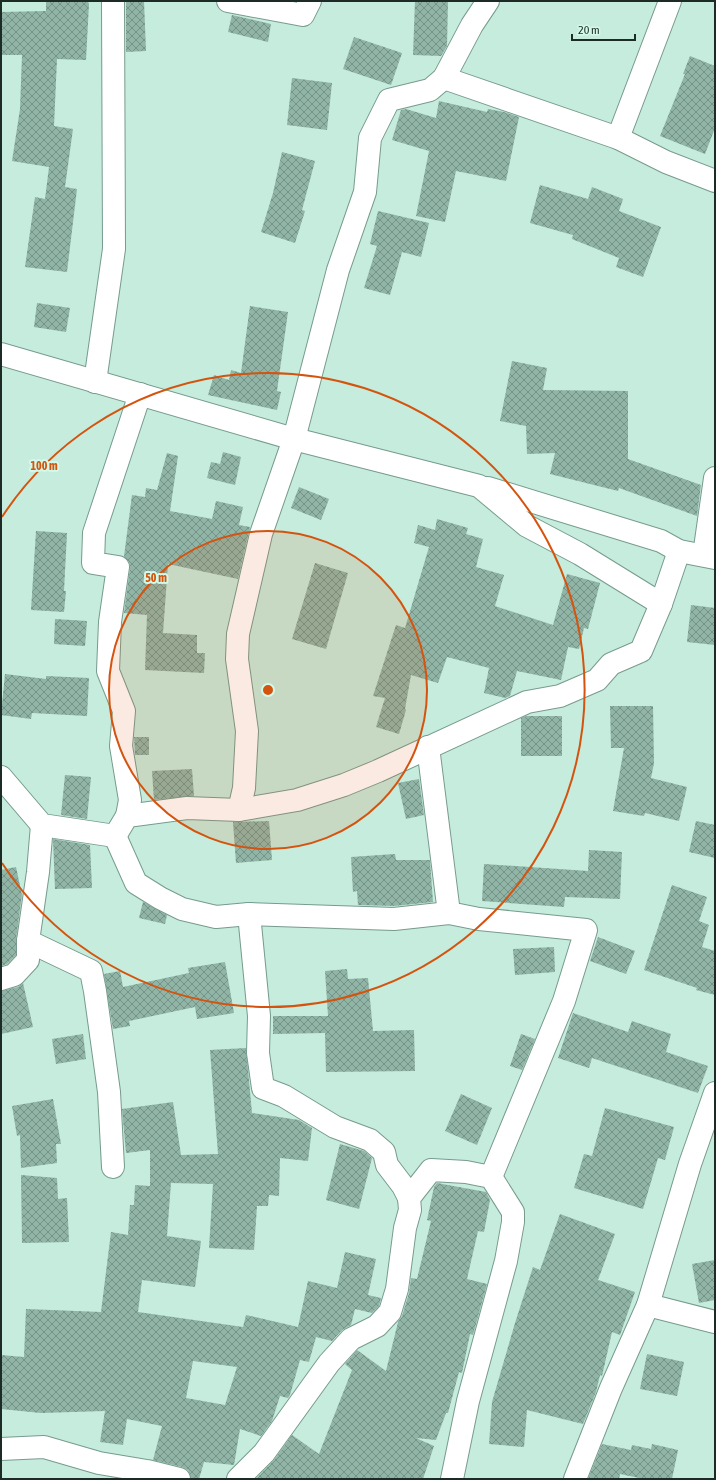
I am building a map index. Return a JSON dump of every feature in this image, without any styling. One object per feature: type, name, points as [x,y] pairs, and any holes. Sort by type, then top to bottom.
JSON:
[{"type":"street","points":[[95,382],[114,249],[113,1]]},
{"type":"street","points":[[228,1],[303,15],[310,1]]},
{"type":"street","points":[[239,810],[244,788],[247,731],[237,659],[238,634],[261,534],[294,439],[338,270],[365,192],[370,138],[389,100],[430,90],[444,78],[472,25],[488,1]]},
{"type":"street","points":[[618,138],[670,1]]},
{"type":"street","points":[[444,78],[618,138],[666,162],[715,181]]},
{"type":"street","points":[[1,354],[294,439],[479,486],[661,541],[679,550],[710,557],[715,478]]},
{"type":"street","points":[[115,836],[127,816],[130,800],[121,746],[124,711],[108,671],[110,622],[118,567],[93,563],[94,533],[140,394]]},
{"type":"street","points":[[479,486],[527,526],[580,554],[661,604]]},
{"type":"street","points":[[127,816],[187,808],[239,810],[297,800],[344,785],[378,771],[528,702],[560,696],[597,680],[611,664],[642,651],[661,604],[679,550]]},
{"type":"street","points":[[428,747],[450,913]]},
{"type":"street","points":[[1,777],[11,801],[42,824],[115,836]]},
{"type":"street","points":[[1,979],[14,975],[28,960],[28,940],[38,872],[42,824]]},
{"type":"street","points":[[115,836],[136,883],[160,898],[182,908],[216,917],[249,914],[394,919],[450,913],[479,919],[586,930],[564,1001],[491,1177]]},
{"type":"street","points":[[238,1479],[264,1453],[329,1363],[351,1339],[377,1326],[390,1312],[397,1289],[405,1228],[410,1210],[409,1198],[403,1186],[387,1165],[384,1152],[370,1140],[335,1128],[284,1096],[263,1088],[258,1053],[259,1016],[249,914]]},
{"type":"street","points":[[28,940],[91,971],[109,1092],[113,1167]]},
{"type":"street","points":[[575,1479],[611,1388],[648,1305],[690,1164],[715,1093]]},
{"type":"street","points":[[409,1198],[431,1170],[466,1172],[491,1177],[513,1212],[513,1222],[506,1261],[468,1401],[452,1479]]},
{"type":"street","points":[[648,1305],[715,1322]]},
{"type":"street","points":[[1,1449],[44,1447],[99,1463],[147,1471],[179,1479]]},
{"type":"building","points":[[46,1],[88,1],[89,4],[86,60],[57,59],[54,126],[73,129],[65,187],[77,189],[67,272],[25,267],[35,197],[45,199],[49,167],[12,161],[20,109],[22,55],[1,55],[1,12],[46,11]]},
{"type":"building","points":[[126,1],[144,1],[146,51],[126,52]]},
{"type":"building","points":[[415,1],[448,1],[447,46],[441,56],[413,55]]},
{"type":"building","points":[[232,15],[271,24],[268,42],[228,32]]},
{"type":"building","points":[[354,37],[402,53],[391,85],[343,69]]},
{"type":"building","points":[[690,56],[715,66],[715,128],[705,154],[660,136],[685,74],[683,74]]},
{"type":"building","points":[[292,78],[332,83],[327,130],[287,125]]},
{"type":"building","points":[[439,101],[487,112],[488,109],[504,112],[519,117],[506,181],[456,171],[445,222],[416,216],[429,151],[392,140],[401,110],[406,109],[436,118]]},
{"type":"building","points":[[282,152],[315,161],[302,210],[305,211],[295,243],[261,232],[273,193]]},
{"type":"building","points":[[540,185],[588,199],[592,187],[623,199],[619,211],[661,227],[643,277],[616,267],[619,258],[572,239],[573,235],[530,223]]},
{"type":"building","points":[[378,211],[429,223],[421,257],[402,252],[390,295],[364,288],[377,246],[370,244]]},
{"type":"building","points":[[37,303],[70,308],[66,332],[34,327]]},
{"type":"building","points":[[250,306],[288,312],[277,391],[281,392],[277,410],[208,395],[214,375],[229,380],[231,370],[241,373]]},
{"type":"building","points":[[512,361],[547,368],[543,390],[628,391],[628,459],[701,485],[697,516],[619,488],[618,491],[550,474],[555,453],[527,454],[526,426],[500,421]]},
{"type":"building","points":[[223,452],[241,457],[235,485],[207,478],[211,462],[220,464]]},
{"type":"building","points":[[167,453],[178,456],[170,511],[212,519],[216,501],[243,507],[239,525],[250,527],[238,579],[168,564],[163,633],[197,635],[197,653],[205,653],[204,673],[145,670],[147,615],[124,613],[130,568],[129,562],[124,556],[132,495],[145,497],[146,488],[157,490]]},
{"type":"building","points":[[299,487],[329,499],[321,520],[291,508]]},
{"type":"building","points":[[437,519],[468,528],[466,534],[483,539],[476,567],[504,575],[495,606],[553,625],[567,574],[600,583],[588,629],[584,628],[579,649],[568,647],[561,680],[517,671],[510,696],[505,698],[484,693],[489,668],[447,657],[438,683],[411,675],[406,710],[399,734],[376,727],[385,698],[373,696],[396,625],[405,628],[429,547],[414,543],[418,525],[435,530]]},
{"type":"building","points":[[36,531],[67,533],[64,591],[66,591],[64,612],[31,610]]},
{"type":"building","points":[[315,563],[348,573],[326,649],[292,639]]},
{"type":"building","points":[[691,605],[715,608],[715,645],[687,642]]},
{"type":"building","points":[[55,619],[87,621],[85,646],[54,644]]},
{"type":"building","points":[[5,674],[46,679],[46,676],[89,678],[87,716],[32,713],[31,719],[1,715]]},
{"type":"building","points":[[610,706],[653,706],[654,763],[651,778],[687,787],[679,821],[645,813],[644,816],[613,811],[624,748],[611,748]]},
{"type":"building","points":[[526,716],[562,716],[562,756],[521,756],[521,718]]},
{"type":"building","points":[[134,737],[149,737],[149,755],[135,755]]},
{"type":"building","points":[[192,769],[194,796],[154,800],[152,771]]},
{"type":"building","points":[[65,775],[91,777],[87,819],[61,815]]},
{"type":"building","points":[[419,779],[424,815],[406,819],[398,783]]},
{"type":"building","points":[[269,821],[272,860],[236,863],[233,822]]},
{"type":"building","points":[[696,821],[715,825],[715,858],[689,852]]},
{"type":"building","points":[[53,839],[90,845],[92,888],[55,889]]},
{"type":"building","points":[[589,850],[622,852],[620,899],[565,897],[564,907],[482,901],[484,864],[588,871]]},
{"type":"building","points":[[395,854],[396,860],[430,860],[433,902],[394,906],[358,905],[357,891],[353,892],[351,857]]},
{"type":"building","points":[[16,867],[22,895],[16,939],[16,955],[7,964],[1,966],[1,870]]},
{"type":"building","points":[[672,885],[707,897],[699,921],[709,925],[702,947],[715,951],[715,995],[696,990],[697,988],[644,970]]},
{"type":"building","points":[[143,902],[167,915],[165,924],[139,918]]},
{"type":"building","points":[[598,937],[635,951],[626,974],[590,961]]},
{"type":"building","points":[[554,947],[555,972],[515,975],[513,949]]},
{"type":"building","points":[[225,962],[234,1013],[197,1019],[195,1007],[129,1021],[130,1026],[113,1029],[104,974],[120,971],[123,987],[189,973],[188,968]]},
{"type":"building","points":[[347,969],[348,979],[368,978],[373,1031],[414,1030],[415,1071],[326,1072],[325,1033],[273,1034],[273,1016],[328,1016],[325,971]]},
{"type":"building","points":[[23,983],[33,1027],[1,1034],[1,991],[18,987]]},
{"type":"building","points":[[573,1013],[628,1032],[632,1021],[671,1034],[666,1052],[708,1066],[698,1093],[592,1058],[589,1068],[558,1058]]},
{"type":"building","points":[[83,1034],[86,1059],[56,1064],[52,1039]]},
{"type":"building","points":[[521,1034],[535,1039],[522,1070],[510,1066]]},
{"type":"building","points":[[246,1048],[252,1113],[299,1120],[312,1128],[308,1161],[280,1158],[279,1196],[269,1195],[268,1206],[257,1206],[254,1250],[209,1248],[213,1184],[171,1183],[167,1236],[201,1241],[195,1287],[142,1280],[138,1312],[243,1327],[246,1315],[298,1327],[308,1281],[337,1288],[345,1252],[376,1259],[368,1295],[381,1298],[379,1306],[372,1313],[355,1309],[351,1325],[342,1330],[332,1341],[316,1337],[309,1362],[300,1360],[290,1395],[288,1398],[280,1396],[272,1421],[261,1436],[240,1429],[234,1465],[204,1462],[199,1479],[191,1479],[188,1470],[182,1467],[153,1460],[162,1426],[127,1419],[123,1445],[100,1442],[105,1411],[41,1413],[1,1409],[1,1355],[24,1357],[26,1309],[101,1312],[111,1232],[128,1235],[130,1205],[134,1205],[135,1185],[150,1186],[150,1150],[126,1153],[122,1109],[173,1102],[181,1155],[218,1154],[210,1050]],"holes":[[[193,1361],[237,1367],[225,1405],[186,1398]]]},
{"type":"building","points":[[461,1094],[492,1108],[477,1145],[445,1131]]},
{"type":"building","points":[[53,1099],[61,1144],[56,1144],[57,1163],[21,1168],[20,1135],[17,1136],[12,1106]]},
{"type":"building","points":[[605,1108],[674,1127],[665,1160],[658,1158],[643,1209],[574,1188],[584,1154],[592,1156]]},
{"type":"building","points":[[340,1144],[364,1151],[372,1158],[359,1209],[326,1200]]},
{"type":"building","points":[[21,1175],[57,1178],[58,1199],[67,1198],[69,1242],[22,1243]]},
{"type":"building","points":[[437,1183],[486,1192],[490,1200],[484,1232],[478,1231],[467,1279],[487,1284],[473,1335],[470,1334],[462,1373],[459,1372],[448,1413],[446,1413],[436,1440],[416,1438],[434,1446],[423,1479],[256,1479],[274,1460],[292,1435],[319,1454],[352,1370],[345,1364],[357,1350],[386,1371],[398,1322],[402,1316],[409,1293],[411,1278],[417,1279],[431,1221],[427,1220],[434,1187]]},
{"type":"building","points":[[560,1214],[615,1234],[598,1280],[635,1292],[620,1335],[612,1332],[602,1376],[600,1375],[596,1392],[583,1424],[527,1410],[524,1447],[489,1444],[492,1402],[515,1323],[533,1267],[540,1270]]},
{"type":"building","points":[[715,1260],[715,1300],[699,1303],[692,1264]]},
{"type":"building","points":[[647,1354],[684,1362],[677,1396],[640,1389]]},
{"type":"building","points":[[602,1444],[631,1450],[632,1445],[651,1449],[652,1444],[678,1450],[672,1479],[644,1479],[620,1474],[619,1479],[588,1479]]}]
